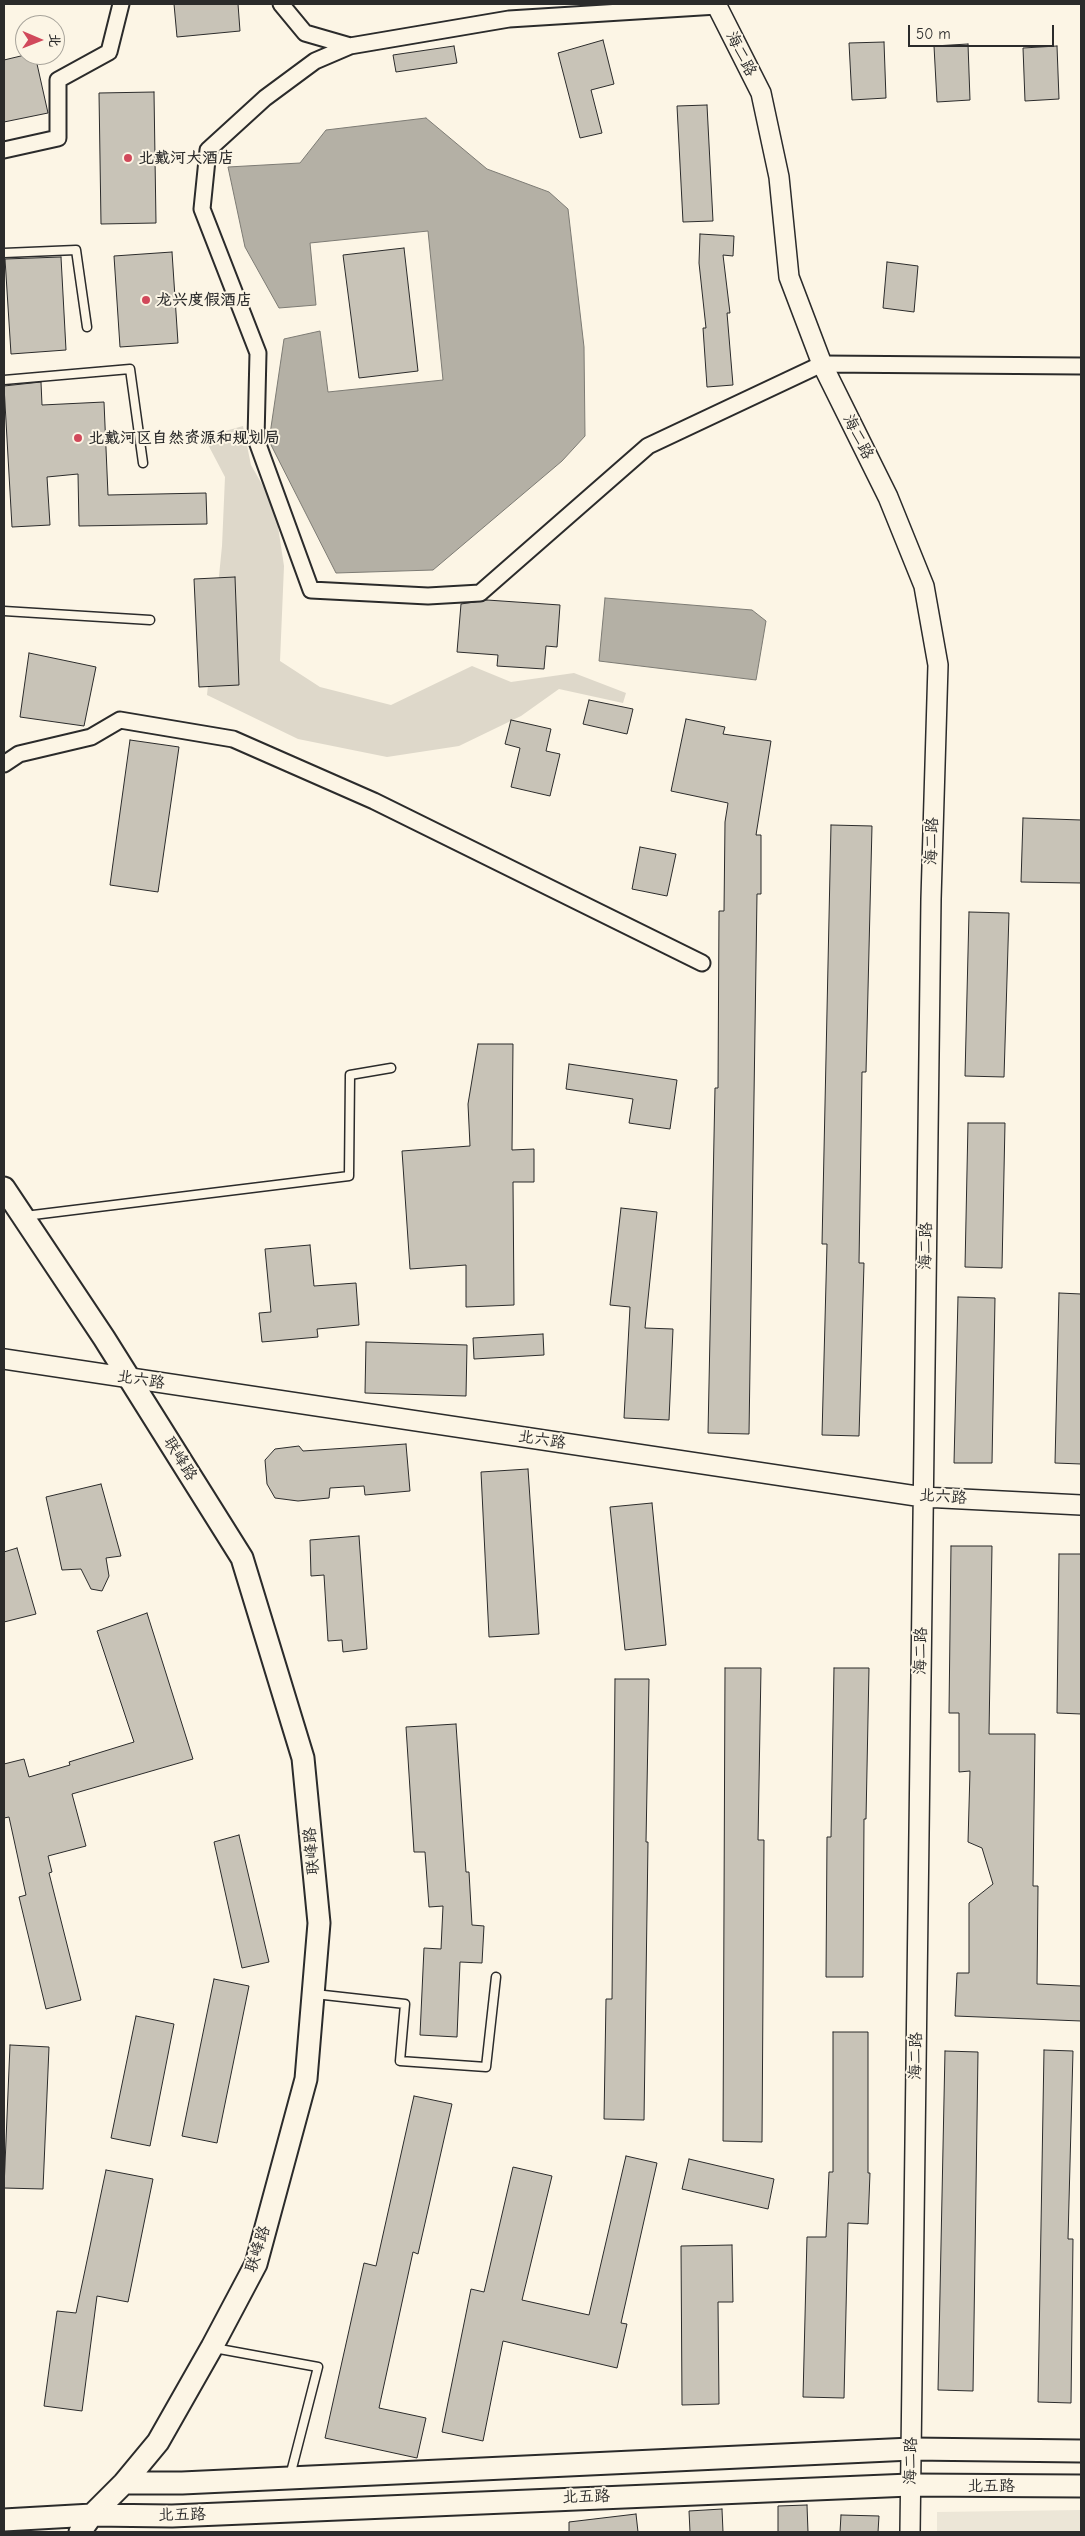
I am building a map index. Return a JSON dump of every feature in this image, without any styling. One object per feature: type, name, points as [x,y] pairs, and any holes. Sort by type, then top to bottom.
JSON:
[{"type":"main road","name":"联峰路","points":[[4,1188],[129,1378],[242,1558],[303,1758],[319,1923],[306,2079],[256,2264],[158,2442],[124,2483],[86,2524]]},
{"type":"main road","name":"北五路","points":[[124,2483],[182,2483],[911,2449],[1081,2451]]},
{"type":"main road","name":"北五路","points":[[4,2520],[86,2524],[172,2516],[910,2485],[1081,2486]]},
{"type":"street","points":[[4,150],[58,138],[58,80],[109,52],[121,4]]},
{"type":"street","points":[[281,4],[305,33],[350,46]]},
{"type":"street","points":[[716,5],[509,19],[350,46],[314,61],[265,98],[208,150],[202,209],[258,353],[256,439],[312,590],[428,596],[480,593],[648,446],[822,364],[1081,366]]},
{"type":"street","name":"海二路","points":[[716,5],[761,94],[779,176],[789,277],[822,364],[888,497],[924,586],[938,665],[930,899],[910,2532]]},
{"type":"street","points":[[4,764],[19,754],[91,737],[120,720],[233,738],[374,801],[702,963]]},
{"type":"street","name":"北六路","points":[[4,1359],[923,1497],[1081,1505]]},
{"type":"lane","points":[[4,253],[76,250],[87,327]]},
{"type":"lane","points":[[4,380],[130,369],[143,463]]},
{"type":"lane","points":[[4,611],[150,620]]},
{"type":"lane","points":[[23,1216],[349,1176],[350,1075],[391,1068]]},
{"type":"lane","points":[[313,1994],[405,2004],[400,2061],[486,2067],[496,1977]]},
{"type":"lane","points":[[212,2347],[318,2367],[290,2477]]},
{"type":"shaded area","points":[[426,118],[487,169],[549,192],[568,209],[584,347],[585,436],[562,461],[433,570],[336,573],[269,441],[284,339],[320,331],[328,392],[443,380],[428,231],[310,243],[316,305],[279,308],[245,247],[228,167],[300,163],[326,130]]},
{"type":"shaded area","points":[[243,426],[251,465],[275,507],[284,566],[280,661],[320,687],[391,705],[472,666],[511,682],[574,673],[626,693],[623,703],[559,689],[521,716],[459,746],[387,757],[298,739],[207,695],[222,546],[225,477],[204,437]]},
{"type":"shaded area","points":[[605,598],[752,610],[766,621],[756,680],[599,661]]},
{"type":"shaded area","points":[[1081,2510],[1081,2532],[937,2532],[937,2512]]},
{"type":"building","points":[[174,4],[238,4],[240,31],[177,37]]},
{"type":"building","points":[[603,40],[614,84],[591,90],[602,133],[580,138],[558,53]]},
{"type":"building","points":[[884,42],[886,98],[852,100],[849,43]]},
{"type":"building","points":[[968,44],[970,100],[937,102],[934,46]]},
{"type":"building","points":[[454,46],[457,63],[396,72],[393,55]]},
{"type":"building","points":[[1057,46],[1059,99],[1025,101],[1023,48]]},
{"type":"building","points":[[15,57],[15,65],[37,65],[48,113],[4,122],[4,60]]},
{"type":"building","name":"北戴河大酒店","points":[[154,92],[156,223],[101,224],[99,93]]},
{"type":"building","points":[[707,105],[713,221],[683,222],[677,106]]},
{"type":"building","points":[[700,234],[734,236],[733,256],[723,255],[730,313],[727,313],[733,385],[707,387],[703,328],[706,328],[699,263]]},
{"type":"building","points":[[404,248],[418,371],[359,378],[343,255]]},
{"type":"building","name":"龙兴度假酒店","points":[[172,252],[178,343],[120,347],[114,256]]},
{"type":"building","points":[[61,257],[66,350],[11,354],[5,259]]},
{"type":"building","points":[[887,262],[918,266],[914,312],[883,308]]},
{"type":"building","points":[[41,382],[42,405],[104,402],[108,495],[206,493],[207,524],[79,526],[78,474],[47,477],[50,525],[12,527],[4,386]]},
{"type":"building","points":[[235,577],[239,685],[199,687],[194,579]]},
{"type":"building","points":[[487,600],[560,605],[557,647],[546,646],[544,669],[497,666],[498,655],[457,652],[461,604]]},
{"type":"building","points":[[29,653],[96,667],[84,726],[20,717]]},
{"type":"building","points":[[589,700],[633,709],[627,734],[583,724]]},
{"type":"building","points":[[686,719],[725,727],[723,734],[771,741],[756,835],[761,835],[761,894],[757,894],[749,1434],[708,1433],[715,1088],[718,1088],[719,911],[724,911],[725,822],[728,803],[671,791]]},
{"type":"building","points":[[511,720],[551,729],[546,751],[560,754],[550,796],[511,787],[520,748],[505,744]]},
{"type":"building","points":[[130,740],[179,747],[158,892],[110,885]]},
{"type":"building","points":[[1023,818],[1081,820],[1081,883],[1021,882]]},
{"type":"building","points":[[831,825],[872,826],[866,1072],[862,1072],[859,1263],[864,1263],[859,1436],[822,1435],[827,1244],[822,1244]]},
{"type":"building","points":[[640,847],[676,854],[667,896],[632,889]]},
{"type":"building","points":[[969,912],[1009,913],[1004,1077],[965,1076]]},
{"type":"building","points":[[478,1044],[513,1044],[512,1150],[534,1149],[534,1182],[513,1182],[514,1305],[466,1307],[466,1265],[410,1269],[402,1151],[470,1146],[468,1104]]},
{"type":"building","points":[[569,1064],[677,1080],[670,1129],[629,1123],[633,1099],[566,1089]]},
{"type":"building","points":[[968,1123],[1005,1123],[1002,1268],[965,1267]]},
{"type":"building","points":[[621,1208],[657,1212],[645,1328],[673,1329],[669,1420],[624,1418],[630,1307],[610,1305]]},
{"type":"building","points":[[310,1245],[314,1286],[356,1283],[359,1325],[317,1329],[318,1337],[262,1342],[259,1313],[271,1312],[265,1249]]},
{"type":"building","points":[[1059,1293],[1081,1294],[1081,1464],[1055,1463]]},
{"type":"building","points":[[958,1297],[995,1298],[992,1463],[954,1463]]},
{"type":"building","points":[[543,1334],[544,1355],[474,1359],[473,1338]]},
{"type":"building","points":[[366,1342],[467,1345],[466,1396],[365,1393]]},
{"type":"building","points":[[406,1444],[410,1491],[365,1495],[364,1486],[330,1488],[329,1498],[298,1501],[275,1498],[267,1484],[265,1460],[275,1449],[299,1446],[303,1451]]},
{"type":"building","points":[[528,1469],[539,1634],[489,1637],[481,1472]]},
{"type":"building","points":[[101,1484],[121,1556],[106,1558],[109,1576],[102,1591],[91,1589],[81,1569],[62,1570],[46,1497]]},
{"type":"building","points":[[652,1503],[666,1645],[625,1650],[610,1507]]},
{"type":"building","points":[[359,1536],[367,1649],[343,1652],[342,1640],[328,1641],[324,1575],[311,1576],[310,1540]]},
{"type":"building","points":[[951,1546],[992,1546],[989,1734],[1035,1734],[1033,1886],[1038,1886],[1037,1984],[1081,1986],[1081,2021],[955,2016],[957,1973],[969,1973],[969,1903],[993,1884],[982,1848],[968,1842],[970,1771],[959,1772],[959,1713],[949,1713]]},
{"type":"building","points":[[17,1548],[36,1614],[4,1622],[4,1552]]},
{"type":"building","points":[[1059,1554],[1081,1554],[1081,1714],[1057,1713]]},
{"type":"building","points":[[147,1613],[193,1759],[72,1794],[86,1846],[48,1856],[52,1872],[49,1873],[81,2000],[46,2009],[19,1897],[26,1895],[9,1817],[4,1818],[4,1764],[24,1759],[29,1777],[70,1765],[69,1762],[134,1742],[97,1631]]},
{"type":"building","points":[[725,1668],[761,1668],[758,1840],[764,1840],[762,2142],[723,2141]]},
{"type":"building","points":[[834,1668],[869,1668],[866,1819],[864,1819],[863,1977],[826,1977],[827,1837],[831,1837]]},
{"type":"building","points":[[615,1679],[649,1679],[644,2120],[604,2119],[606,1999],[612,1999]]},
{"type":"building","points":[[456,1724],[466,1872],[469,1872],[472,1925],[484,1926],[482,1963],[460,1962],[457,2037],[420,2035],[424,1948],[441,1949],[443,1906],[429,1907],[425,1852],[414,1852],[406,1727]]},
{"type":"building","points":[[239,1835],[269,1962],[242,1968],[214,1842]]},
{"type":"building","points":[[214,1979],[249,1986],[217,2143],[182,2136]]},
{"type":"building","points":[[136,2016],[174,2024],[150,2146],[111,2138]]},
{"type":"building","points":[[833,2032],[868,2032],[868,2173],[870,2173],[868,2224],[848,2223],[844,2398],[803,2397],[807,2237],[826,2237],[829,2172],[833,2172]]},
{"type":"building","points":[[10,2045],[49,2047],[43,2189],[4,2188]]},
{"type":"building","points":[[1044,2050],[1073,2051],[1068,2239],[1073,2239],[1071,2403],[1038,2402]]},
{"type":"building","points":[[945,2051],[978,2052],[973,2391],[938,2390]]},
{"type":"building","points":[[414,2096],[452,2104],[418,2254],[413,2252],[379,2408],[426,2418],[417,2458],[325,2438],[364,2263],[376,2266]]},
{"type":"building","points":[[626,2156],[657,2163],[621,2323],[627,2324],[617,2368],[503,2341],[483,2441],[442,2432],[471,2289],[484,2292],[513,2167],[552,2176],[522,2300],[589,2315]]},
{"type":"building","points":[[689,2159],[774,2179],[768,2209],[682,2189]]},
{"type":"building","points":[[106,2170],[153,2179],[128,2302],[97,2296],[82,2411],[44,2406],[57,2311],[76,2313]]},
{"type":"building","points":[[732,2245],[733,2302],[718,2302],[719,2404],[682,2405],[681,2246]]},
{"type":"building","points":[[807,2505],[808,2532],[778,2532],[778,2506]]},
{"type":"building","points":[[722,2509],[723,2532],[690,2532],[689,2511]]},
{"type":"building","points":[[636,2514],[638,2532],[569,2532],[569,2522]]},
{"type":"building","points":[[841,2515],[879,2516],[878,2532],[840,2532]]},
{"type":"place","name":"北戴河大酒店","points":[[128,158]]},
{"type":"place","name":"龙兴度假酒店","points":[[146,300]]},
{"type":"place","name":"北戴河区自然资源和规划局","points":[[78,438]]}]
